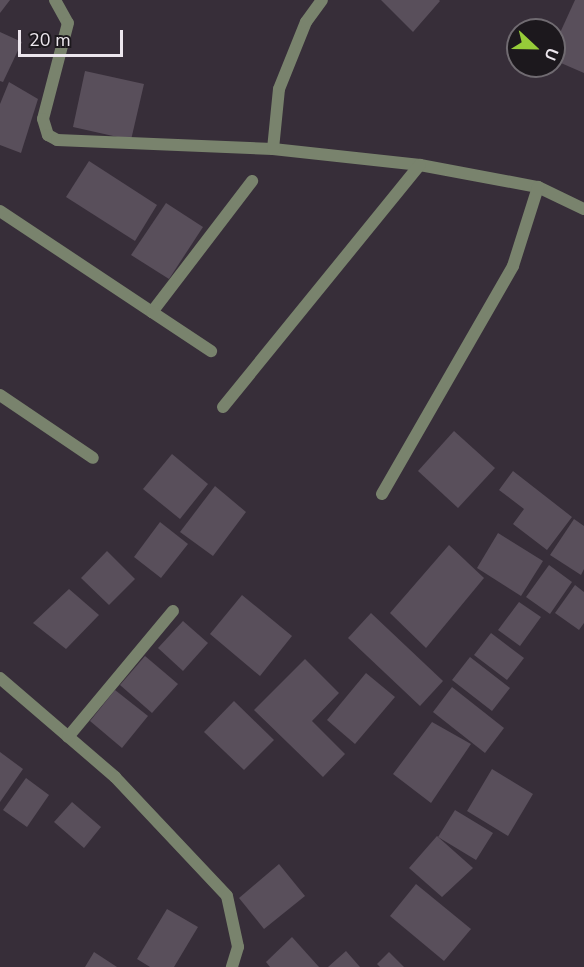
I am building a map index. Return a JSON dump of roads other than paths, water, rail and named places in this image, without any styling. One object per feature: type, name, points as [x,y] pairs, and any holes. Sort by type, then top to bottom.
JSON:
[{"type":"street","points":[[55,0],[68,23],[43,119],[48,135],[57,140],[273,149],[420,165],[538,187],[584,209]]},
{"type":"street","points":[[273,149],[279,89],[306,22],[322,0]]},
{"type":"street","points":[[223,407],[420,165]]},
{"type":"street","points":[[152,312],[252,181]]},
{"type":"street","points":[[382,494],[513,266],[538,187]]},
{"type":"street","points":[[0,211],[211,351]]},
{"type":"street","points":[[0,395],[93,458]]},
{"type":"street","points":[[68,737],[173,611]]},
{"type":"street","points":[[0,678],[115,777],[227,896],[238,947],[232,967]]}]
